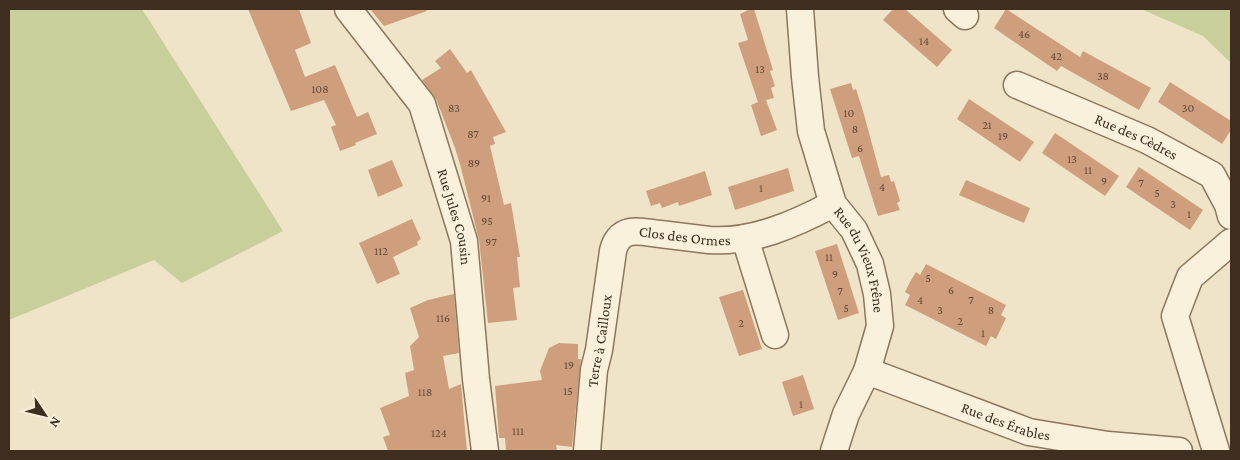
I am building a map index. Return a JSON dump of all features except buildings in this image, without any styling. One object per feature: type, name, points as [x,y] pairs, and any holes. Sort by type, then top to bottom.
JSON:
[{"type":"street","name":"Rue Jules Cousin","points":[[348,9],[422,104],[464,241],[476,379],[485,451]]},
{"type":"street","name":"Rue du Vieux Frêne","points":[[800,9],[811,131],[833,204],[854,230],[870,264],[877,294],[880,326],[868,371],[846,414],[834,451]]},
{"type":"street","name":"Rue des Cèdres","points":[[1017,85],[1147,140],[1212,175],[1228,205],[1231,216]]},
{"type":"street","name":"Clos des Ormes","points":[[625,233],[638,231],[719,240],[745,238],[793,224],[833,204]]},
{"type":"street","name":"Terre à Cailloux","points":[[587,451],[594,370],[600,350],[613,251],[618,240],[625,233]]},
{"type":"street","name":"Clos des Ormes","points":[[745,238],[774,335]]},
{"type":"street","points":[[1216,451],[1175,316],[1190,277],[1231,242]]},
{"type":"street","name":"Rue des Érables","points":[[868,371],[1029,432],[1108,445],[1179,451]]},
{"type":"green space","points":[[9,9],[142,9],[283,231],[182,283],[154,260],[9,320]]},
{"type":"green space","points":[[1141,9],[1231,9],[1231,63],[1203,36]]}]
